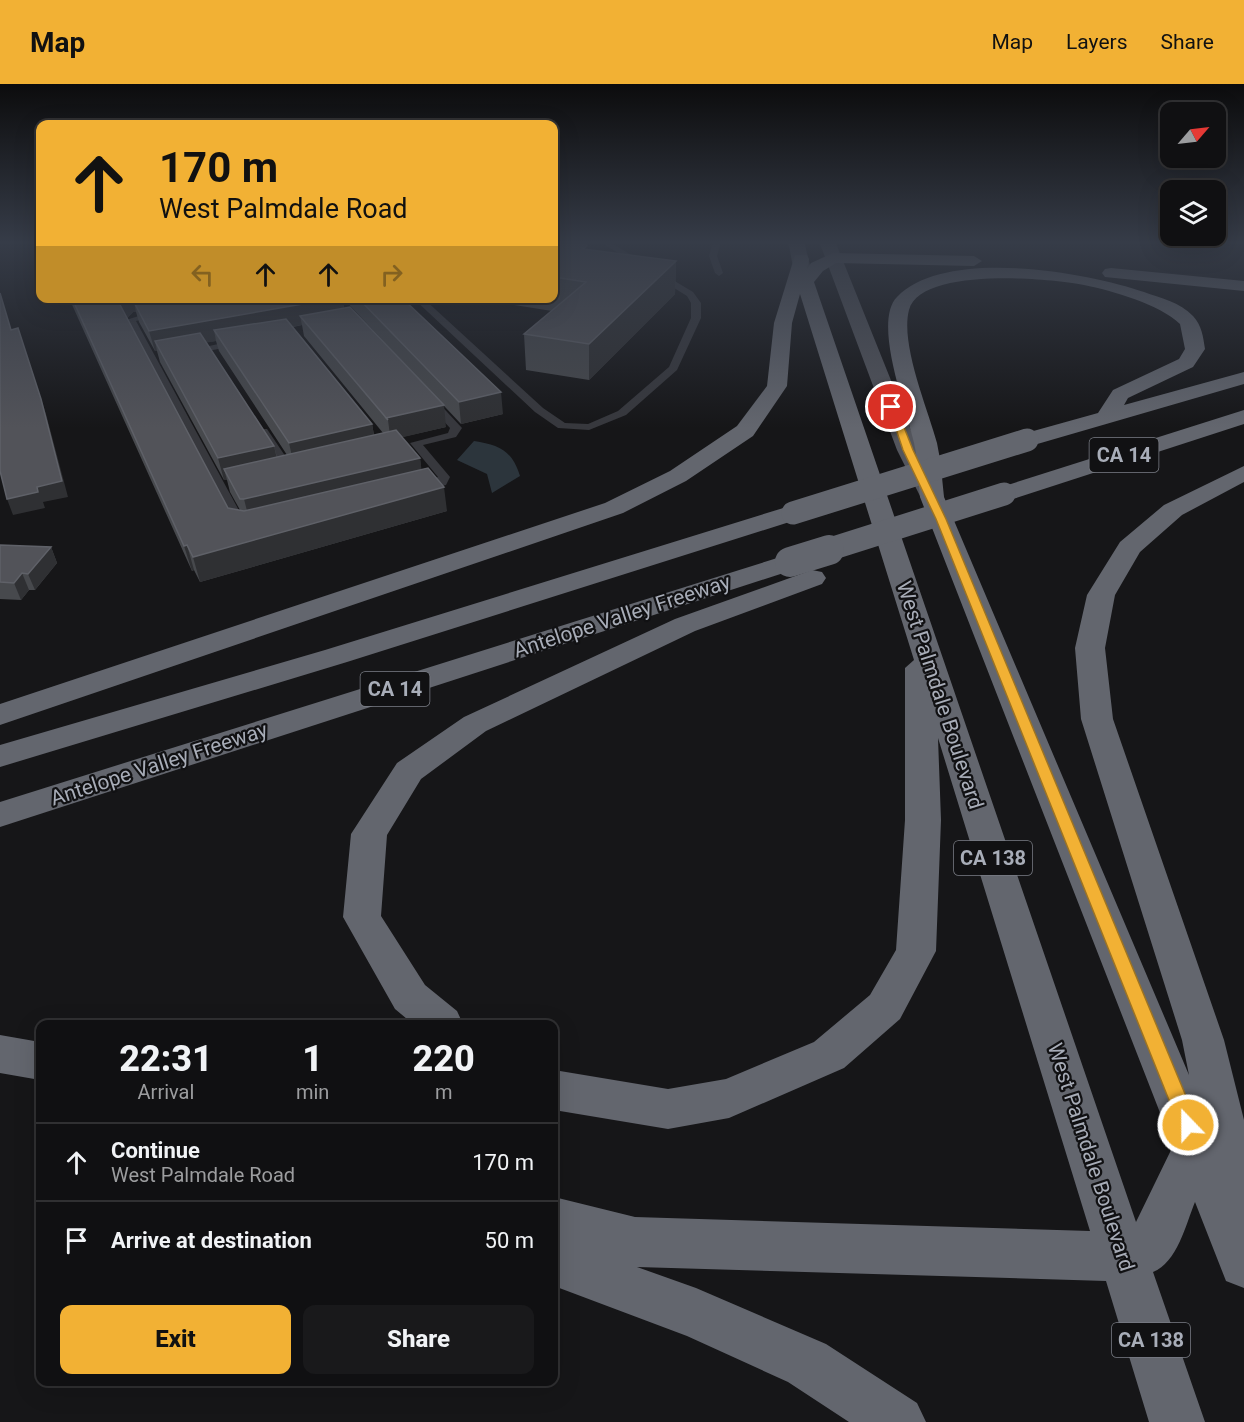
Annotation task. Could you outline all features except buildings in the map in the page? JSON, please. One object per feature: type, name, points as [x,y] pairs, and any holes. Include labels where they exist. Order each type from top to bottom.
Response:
[{"type":"highway","points":[[0,715],[614,508],[678,476],[745,431],[777,386],[783,323],[789,303]]},
{"type":"highway","name":"West Palmdale Boulevard","points":[[815,303],[919,634],[1125,1257],[1177,1422]]},
{"type":"highway","points":[[901,303],[897,322],[910,396],[925,443],[932,497],[1244,1263]]},
{"type":"highway","points":[[1106,418],[1120,394],[1186,363],[1195,349],[1191,326],[1178,314],[1159,303]]},
{"type":"highway","name":"CA 14","points":[[0,756],[348,652],[1027,440],[1244,378]]},
{"type":"highway","name":"CA 14","points":[[801,570],[1004,494],[1244,417]]},
{"type":"highway","points":[[1244,473],[1173,510],[1130,548],[1101,595],[1090,648],[1097,719],[1203,1040],[1244,1217]]},
{"type":"highway","points":[[437,1020],[410,997],[362,917],[369,834],[409,771],[475,724],[801,570]]},
{"type":"highway","name":"Antelope Valley Freeway","points":[[0,815],[801,570]]},
{"type":"highway","points":[[558,1091],[668,1109],[729,1098],[829,1055],[885,1007],[916,951],[923,820],[919,634]]},
{"type":"highway","points":[[0,1054],[36,1060]]},
{"type":"highway","points":[[558,1222],[635,1242],[1125,1257],[1145,1251],[1157,1233],[1197,1146]]},
{"type":"highway","points":[[558,1262],[696,1314],[807,1363],[898,1422]]},
{"type":"main road","points":[[851,303],[908,450],[932,497]]},
{"type":"lane","points":[[423,303],[539,410],[562,426],[589,427],[622,413],[673,368],[696,318],[696,303]]},
{"type":"lane","points":[[166,312],[130,320],[157,357],[224,487],[240,527],[250,529]]},
{"type":"lane","points":[[174,354],[212,353],[251,340]]},
{"type":"lane","points":[[408,490],[442,482],[444,477],[411,444],[452,435],[456,429],[418,387]]},
{"type":"lane","points":[[259,424],[290,472]]},
{"type":"shaded area","points":[[474,441],[491,444],[503,450],[513,460],[520,476],[492,493],[487,474],[457,460]]},
{"type":"route","points":[[891,407],[908,450],[932,497],[1188,1125]]}]
